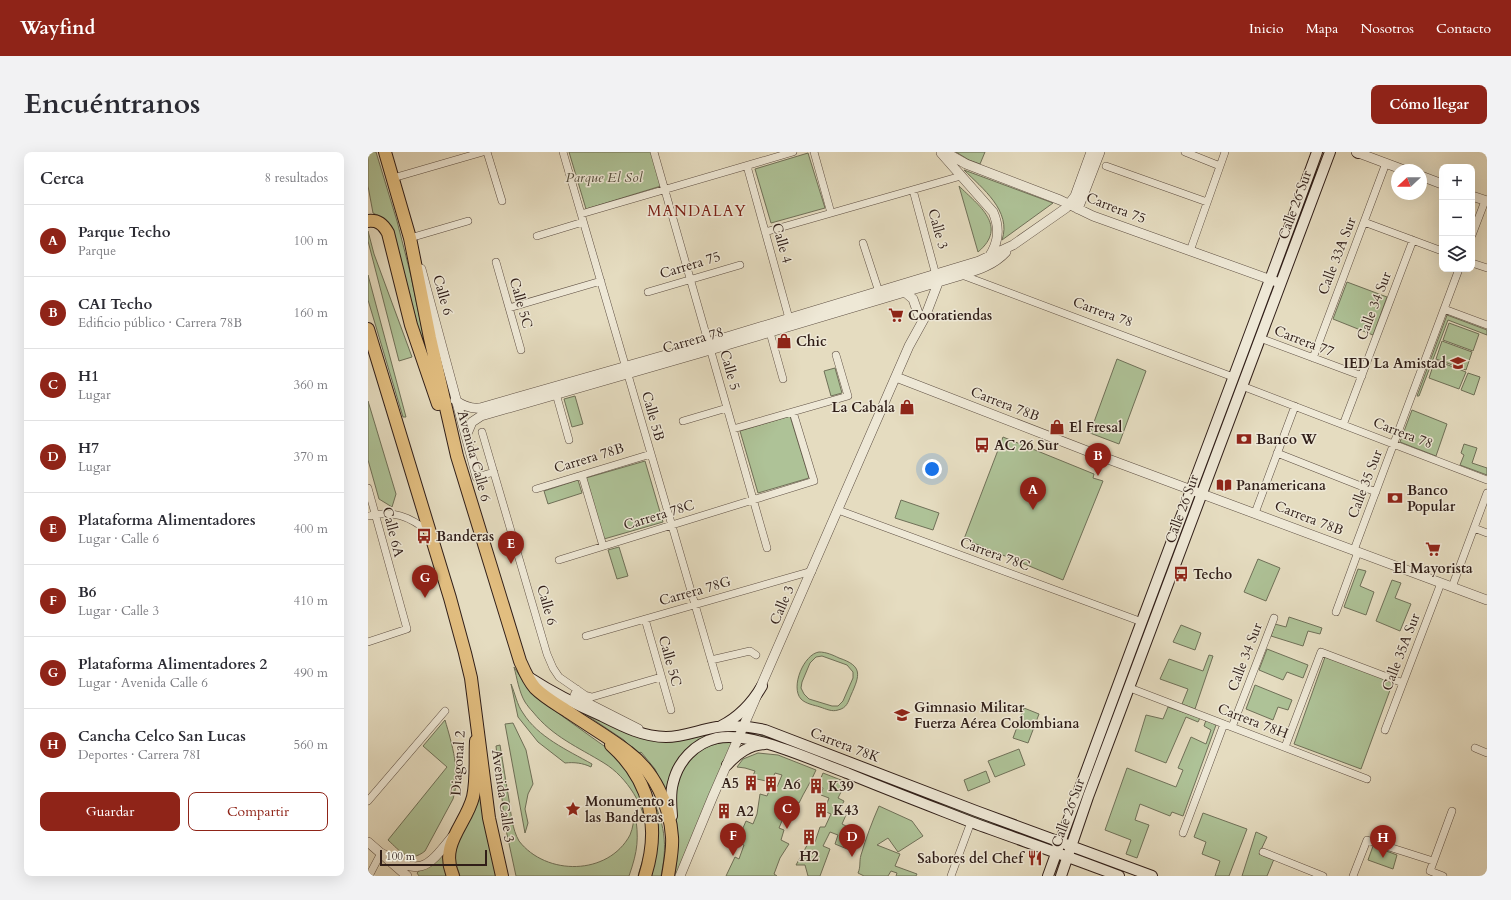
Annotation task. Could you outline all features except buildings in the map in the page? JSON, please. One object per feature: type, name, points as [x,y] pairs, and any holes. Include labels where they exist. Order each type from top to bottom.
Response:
[{"type":"main road","name":"Avenida Calle 6","points":[[385,152],[410,238],[456,456],[516,653],[526,675],[540,692],[596,731]]},
{"type":"main road","name":"Calle 26 Sur","points":[[1048,876],[1317,152]]},
{"type":"main road","name":"Calle 26 Sur","points":[[1061,876],[1330,152]]},
{"type":"main road","points":[[368,221],[380,223],[388,233],[411,325],[456,456]]},
{"type":"main road","points":[[368,329],[465,653],[471,678],[476,720]]},
{"type":"main road","name":"Carrera 78K","points":[[526,675],[554,694],[633,730],[651,736],[673,736],[718,727],[745,726],[751,726],[778,734],[976,811],[1152,876]]},
{"type":"main road","points":[[718,727],[731,720],[743,710],[757,695],[762,686]]},
{"type":"main road","name":"Diagonal 2","points":[[453,876],[450,864],[452,842],[455,832],[472,798],[476,720]]},
{"type":"main road","name":"Avenida Calle 3","points":[[476,720],[489,818],[502,876]]},
{"type":"main road","points":[[596,731],[629,752],[653,780],[666,807],[672,837],[671,859],[668,876]]},
{"type":"main road","points":[[596,731],[630,764],[637,774],[646,793],[651,813],[652,834],[651,853],[645,876]]},
{"type":"main road","name":"Carrera 78K","points":[[672,837],[671,803],[673,784],[676,772],[681,763],[688,754],[707,742],[726,737],[739,737],[767,744],[808,758],[971,822],[1119,876]]},
{"type":"main road","points":[[728,764],[736,756],[750,747],[767,744]]},
{"type":"street","points":[[393,178],[483,152]]},
{"type":"street","points":[[487,152],[502,201]]},
{"type":"street","name":"Calle 5B","points":[[563,152],[719,687]]},
{"type":"street","name":"Calle 5","points":[[654,152],[767,548]]},
{"type":"street","points":[[581,214],[794,152]]},
{"type":"street","points":[[814,152],[831,213]]},
{"type":"street","points":[[940,152],[990,207],[997,221],[998,230],[996,244],[989,257]]},
{"type":"street","name":"Carrera 75","points":[[945,152],[966,164],[1093,216],[1281,283]]},
{"type":"street","points":[[936,281],[1012,245],[1058,215],[1069,205],[1077,192],[1093,152]]},
{"type":"street","points":[[1078,209],[1093,152]]},
{"type":"street","points":[[1185,152],[1220,166]]},
{"type":"street","points":[[1190,251],[1206,202],[1225,152]]},
{"type":"street","points":[[1357,152],[1391,165]]},
{"type":"street","name":"Calle 33A Sur","points":[[1313,358],[1386,163]]},
{"type":"street","name":"Calle 4","points":[[747,166],[791,322]]},
{"type":"street","points":[[1106,166],[1206,202]]},
{"type":"street","points":[[765,232],[961,176]]},
{"type":"street","points":[[1427,178],[1439,183]]},
{"type":"street","name":"Calle 3","points":[[680,876],[896,377],[925,318],[936,281],[913,190]]},
{"type":"street","points":[[1475,197],[1486,201],[1475,228]]},
{"type":"street","points":[[410,238],[468,221]]},
{"type":"street","points":[[537,236],[583,222]]},
{"type":"street","points":[[1364,222],[1439,250]]},
{"type":"street","name":"Calle 6","points":[[410,238],[428,290],[455,400],[477,477]]},
{"type":"street","name":"Calle 34 Sur","points":[[1343,425],[1413,240]]},
{"type":"street","points":[[863,243],[879,292]]},
{"type":"street","points":[[936,281],[982,269],[1001,258],[1012,245]]},
{"type":"street","name":"Calle 5C","points":[[496,262],[521,350]]},
{"type":"street","points":[[1475,264],[1487,268]]},
{"type":"street","name":"Carrera 75","points":[[648,292],[740,265]]},
{"type":"street","name":"Calle 35 Sur","points":[[1336,612],[1376,492],[1459,272]]},
{"type":"street","name":"Carrera 78","points":[[962,275],[1233,377]]},
{"type":"street","points":[[509,308],[600,281]]},
{"type":"street","name":"Calle 3","points":[[910,346],[919,316],[936,281]]},
{"type":"street","name":"Carrera 78","points":[[455,400],[463,406],[475,408],[555,390],[769,329],[879,292],[936,281]]},
{"type":"street","name":"Carrera 78","points":[[791,322],[906,292],[936,281]]},
{"type":"street","points":[[906,292],[912,298],[919,316]]},
{"type":"street","points":[[1444,309],[1487,325]]},
{"type":"street","points":[[769,329],[783,378]]},
{"type":"street","name":"Carrera 77","points":[[1260,338],[1362,376]]},
{"type":"street","points":[[733,429],[848,396],[836,355]]},
{"type":"street","name":"Carrera 78B","points":[[896,377],[1202,494],[1487,600]]},
{"type":"street","name":"Carrera 78","points":[[1242,386],[1487,480]]},
{"type":"street","points":[[555,390],[569,440]]},
{"type":"street","name":"Carrera 78","points":[[466,436],[472,422],[481,416],[555,390]]},
{"type":"street","points":[[1255,513],[1295,406]]},
{"type":"street","points":[[683,421],[727,408]]},
{"type":"street","name":"Carrera 78C","points":[[559,560],[814,481],[793,412]]},
{"type":"street","name":"Calle 6","points":[[482,432],[550,662],[559,676],[575,692],[637,727],[652,732],[673,736]]},
{"type":"street","points":[[1277,453],[1376,492]]},
{"type":"street","name":"Carrera 78B","points":[[536,489],[651,454]]},
{"type":"street","points":[[477,477],[494,472]]},
{"type":"street","points":[[582,475],[603,546]]},
{"type":"street","name":"Calle 6A","points":[[368,488],[407,629],[368,642]]},
{"type":"street","points":[[1452,587],[1487,493]]},
{"type":"street","name":"Carrera 78C","points":[[838,510],[1142,622]]},
{"type":"street","points":[[368,516],[390,513],[404,517],[417,523],[430,534]]},
{"type":"street","points":[[1474,528],[1487,533]]},
{"type":"street","name":"Carrera 78G","points":[[586,636],[812,572]]},
{"type":"street","name":"Calle 35A Sur","points":[[1385,730],[1441,583]]},
{"type":"street","name":"Calle 34 Sur","points":[[1232,727],[1274,618]]},
{"type":"street","name":"Calle 5C","points":[[645,619],[671,710]]},
{"type":"street","points":[[711,660],[750,651],[756,655]]},
{"type":"street","points":[[1285,747],[1321,652],[1403,683]]},
{"type":"street","name":"Calle 6","points":[[575,692],[592,697],[661,677]]},
{"type":"street","name":"Carrera 78H","points":[[1130,688],[1367,779]]},
{"type":"street","points":[[368,801],[445,712]]},
{"type":"street","points":[[1183,833],[1224,724]]},
{"type":"street","points":[[1475,748],[1487,753]]},
{"type":"street","points":[[1442,876],[1430,871],[1452,811]]},
{"type":"street","points":[[951,876],[971,822]]},
{"type":"street","points":[[381,854],[409,867],[421,866],[436,857],[455,832]]},
{"type":"street","points":[[1353,876],[1367,840],[1433,861]]},
{"type":"street","points":[[368,842],[407,876]]},
{"type":"street","points":[[1263,852],[1323,876]]},
{"type":"street","points":[[369,876],[381,854]]},
{"type":"green space","points":[[368,152],[376,152],[397,221],[411,276],[432,378],[388,224],[383,218],[373,213],[368,186]]},
{"type":"green space","name":"Parque El Sol","points":[[569,152],[651,152],[661,186],[586,209]]},
{"type":"green space","points":[[956,152],[985,152],[980,164],[969,160]]},
{"type":"green space","points":[[808,153],[825,208],[771,223],[755,169]]},
{"type":"green space","points":[[964,170],[1053,203],[1002,240],[1004,229],[1003,219],[999,210],[987,192]]},
{"type":"green space","points":[[959,186],[982,208],[991,225],[991,233],[987,242],[978,252]]},
{"type":"green space","points":[[368,231],[374,254],[412,357],[399,361],[368,241]]},
{"type":"green space","points":[[368,275],[406,417],[403,417],[368,300]]},
{"type":"green space","points":[[1347,282],[1387,297],[1373,335],[1333,319]]},
{"type":"green space","points":[[1447,315],[1487,330],[1487,335],[1448,320],[1419,396],[1417,396]]},
{"type":"green space","points":[[1449,323],[1479,334],[1473,351],[1443,340]]},
{"type":"green space","points":[[1442,341],[1472,352],[1466,370],[1436,359]]},
{"type":"green space","points":[[1117,359],[1146,371],[1119,444],[1090,433]]},
{"type":"green space","points":[[1435,360],[1466,372],[1459,389],[1429,378]]},
{"type":"green space","points":[[835,368],[842,393],[831,396],[824,371]]},
{"type":"green space","points":[[1468,373],[1480,377],[1474,395],[1461,390]]},
{"type":"green space","points":[[575,396],[583,424],[572,427],[564,399]]},
{"type":"green space","points":[[368,401],[396,494],[392,507],[379,499],[368,460]]},
{"type":"green space","points":[[1412,410],[1447,424],[1436,456],[1400,442]]},
{"type":"green space","points":[[790,416],[809,478],[758,493],[740,431]]},
{"type":"green space","points":[[1003,437],[1094,474],[1093,478],[1103,481],[1063,580],[964,539]]},
{"type":"green space","points":[[1464,444],[1477,448],[1472,463],[1487,468],[1487,475],[1460,465],[1464,455],[1461,453]]},
{"type":"green space","points":[[645,461],[663,522],[604,539],[586,478]]},
{"type":"green space","points":[[578,480],[582,493],[548,504],[544,491]]},
{"type":"green space","points":[[901,500],[939,513],[933,530],[895,518]]},
{"type":"green space","points":[[1187,510],[1192,512],[1073,831],[1068,829]]},
{"type":"green space","points":[[619,547],[628,576],[617,579],[608,550]]},
{"type":"green space","points":[[1258,559],[1280,568],[1266,601],[1244,592]]},
{"type":"green space","points":[[1358,569],[1366,571],[1360,586],[1374,592],[1366,615],[1344,607]]},
{"type":"green space","points":[[1392,580],[1401,583],[1395,598],[1411,604],[1400,631],[1376,621]]},
{"type":"green space","points":[[1289,617],[1322,628],[1320,634],[1308,631],[1303,646],[1271,636],[1275,624],[1286,627]]},
{"type":"green space","points":[[1181,625],[1201,633],[1195,650],[1173,642]]},
{"type":"green space","points":[[1267,649],[1308,665],[1303,678],[1287,672],[1283,680],[1259,670]]},
{"type":"green space","points":[[819,652],[829,654],[847,661],[856,668],[856,682],[848,702],[841,709],[836,711],[810,704],[801,699],[798,694],[797,687],[800,672],[808,658]],"holes":[[[822,656],[847,665],[853,672],[853,678],[843,701],[838,706],[832,706],[809,699],[804,694],[801,688],[802,682],[810,663],[816,657]]]},
{"type":"green space","points":[[1209,655],[1213,656],[1195,709],[1182,704],[1188,689],[1160,679],[1169,659],[1203,671]]},
{"type":"green space","points":[[1325,657],[1393,682],[1361,769],[1294,744]]},
{"type":"green space","points":[[514,667],[525,684],[537,698],[611,751],[632,773],[642,793],[649,828],[648,849],[641,876],[638,876],[645,850],[647,834],[643,813],[634,794],[620,776],[612,769],[557,735],[541,721],[523,698]]},
{"type":"green space","points":[[511,684],[519,706],[529,722],[545,736],[563,748],[592,764],[591,767],[578,763],[565,763],[538,742],[518,717]]},
{"type":"green space","points":[[1255,685],[1292,700],[1288,710],[1278,707],[1273,720],[1246,709]]},
{"type":"green space","points":[[570,704],[670,742],[712,733],[713,736],[694,744],[668,797],[655,769],[641,752],[638,754],[624,740]]},
{"type":"green space","points":[[1168,707],[1200,718],[1198,722],[1186,717],[1166,763],[1135,751],[1146,715],[1163,719]]},
{"type":"green space","points":[[1024,708],[1039,714],[1028,743],[1013,738]]},
{"type":"green space","points":[[445,720],[455,759],[456,779],[453,799],[425,851],[419,855],[409,856],[401,852],[388,840],[447,767],[423,746]]},
{"type":"green space","points":[[1206,720],[1216,725],[1183,816],[1172,812],[1170,816],[1140,804],[1135,820],[1149,825],[1137,858],[1126,854],[1131,840],[1105,830],[1127,768],[1176,787],[1183,770],[1178,768],[1191,737],[1206,744],[1211,730],[1204,726]]},
{"type":"green space","points":[[513,723],[526,750],[533,784],[528,794],[525,809],[528,823],[525,833],[505,724]]},
{"type":"green space","points":[[761,735],[1045,840],[1044,844],[760,739]]},
{"type":"green space","points":[[735,740],[675,876],[678,842],[674,809],[675,793],[682,769],[688,760],[696,753],[707,747]]},
{"type":"green space","points":[[500,745],[512,821],[519,841],[531,852],[545,861],[560,865],[576,866],[592,864],[607,858],[620,848],[630,835],[635,812],[637,844],[629,876],[516,876],[505,825],[496,746]]},
{"type":"green space","points":[[1019,749],[1025,765],[995,777],[988,761]]},
{"type":"green space","points":[[758,753],[778,755],[816,770],[799,803],[794,801],[788,815],[784,816],[779,828],[784,830],[781,840],[789,844],[780,858],[774,874],[777,876],[726,876],[735,857],[739,859],[744,845],[737,842],[746,821],[753,824],[757,814],[760,794],[767,796],[771,786],[777,787],[782,775],[775,773],[771,782],[752,778],[755,771],[737,767],[743,759]]},
{"type":"green space","points":[[479,767],[496,876],[460,876],[454,858],[454,850]]},
{"type":"green space","points":[[986,771],[990,782],[968,791],[964,780]]},
{"type":"green space","points":[[823,773],[846,782],[838,798],[844,801],[839,811],[846,815],[842,824],[848,827],[845,835],[856,841],[852,851],[835,844],[838,835],[830,832],[823,846],[830,849],[820,876],[808,876],[805,865],[796,865],[810,840],[815,842],[820,827],[825,827],[831,814],[824,811],[829,798],[821,795],[823,788],[818,785]]},
{"type":"green space","points":[[645,784],[656,807],[663,828],[664,850],[661,876],[649,876]]},
{"type":"green space","points":[[879,806],[912,821],[923,836],[898,852],[888,838],[877,845],[900,854],[895,866],[917,874],[916,876],[896,876],[897,873],[891,871],[888,876],[864,876],[858,873],[860,857]]},
{"type":"green space","points":[[1203,813],[1247,829],[1229,876],[1215,876],[1220,861],[1202,854],[1206,842],[1194,837]]},
{"type":"green space","points":[[1256,832],[1267,837],[1259,854],[1274,859],[1267,876],[1242,876]]},
{"type":"green space","points":[[1373,846],[1397,855],[1393,869],[1368,860]]},
{"type":"green space","points":[[446,847],[449,876],[419,876],[417,873],[434,863]]},
{"type":"place","name":"Cooratiendas","points":[[896,315]]},
{"type":"place","name":"Chic","points":[[784,341]]},
{"type":"place","name":"IED La Amistad","points":[[1458,363]]},
{"type":"place","name":"La Cabala","points":[[907,407]]},
{"type":"place","name":"El Fresal","points":[[1057,427]]},
{"type":"place","name":"Banco W","points":[[1244,439]]},
{"type":"place","name":"AC 26 Sur","points":[[982,445]]},
{"type":"place","name":"CAI Techo","points":[[1098,476]]},
{"type":"place","name":"Panamericana","points":[[1224,485]]},
{"type":"place","name":"Banco Popular","points":[[1395,498]]},
{"type":"place","name":"Parque Techo","points":[[1033,510]]},
{"type":"place","name":"Banderas","points":[[424,536]]},
{"type":"place","name":"El Mayorista","points":[[1433,549]]},
{"type":"place","name":"Plataforma Alimentadores","points":[[511,564]]},
{"type":"place","name":"Techo","points":[[1181,574]]},
{"type":"place","name":"Plataforma Alimentadores 2","points":[[425,598]]},
{"type":"place","name":"Gimnasio Militar Fuerza Aérea Colombiana","points":[[902,715]]},
{"type":"place","name":"A5","points":[[751,783]]},
{"type":"place","name":"A6","points":[[771,784]]},
{"type":"place","name":"K39","points":[[816,786]]},
{"type":"place","name":"Monumento a las Banderas","points":[[573,809]]},
{"type":"place","name":"K43","points":[[821,810]]},
{"type":"place","name":"A2","points":[[724,811]]},
{"type":"place","name":"H1","points":[[787,829]]},
{"type":"place","name":"H2","points":[[809,837]]},
{"type":"place","name":"B6","points":[[733,856]]},
{"type":"place","name":"H7","points":[[852,857]]},
{"type":"place","name":"Sabores del Chef","points":[[1035,858]]},
{"type":"place","name":"Cancha Celco San Lucas","points":[[1383,858]]},
{"type":"district","name":"MANDALAY","points":[[697,211]]}]
